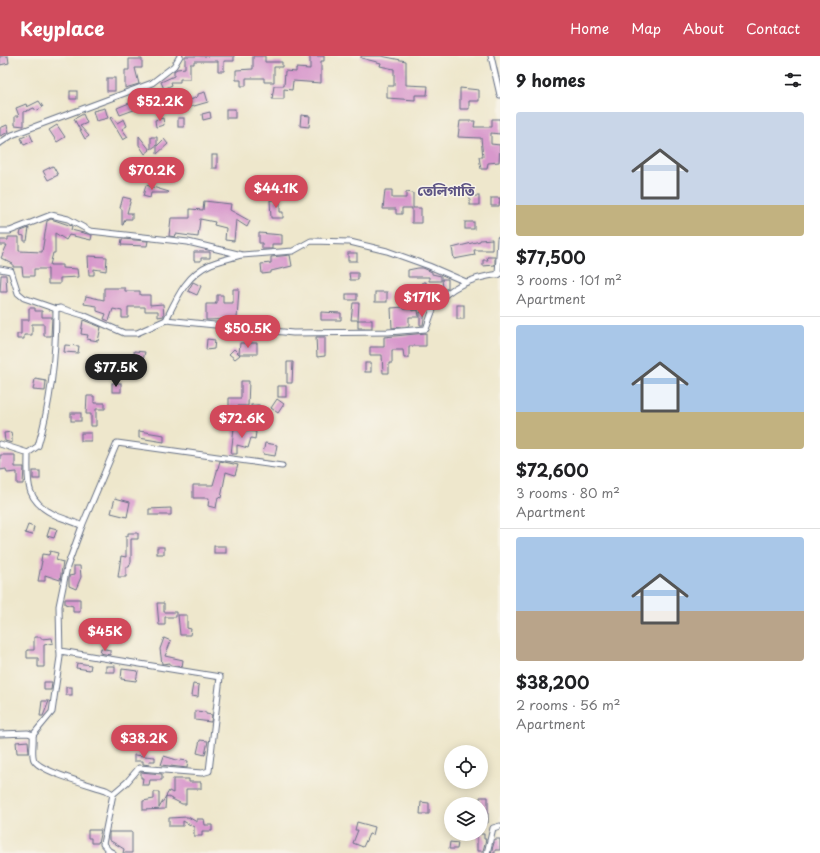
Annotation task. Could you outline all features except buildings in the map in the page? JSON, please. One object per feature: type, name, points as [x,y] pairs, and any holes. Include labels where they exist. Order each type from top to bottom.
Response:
[{"type":"street","points":[[0,143],[12,135],[152,83],[174,66],[180,56]]},
{"type":"street","points":[[491,56],[500,95]]},
{"type":"street","points":[[0,231],[10,231],[51,215],[68,219],[90,231],[188,242],[242,255]]},
{"type":"street","points":[[0,269],[11,271],[18,293],[24,298],[56,309],[60,308],[83,315],[124,333],[137,333],[166,320],[293,333],[388,332],[426,329],[435,306],[449,292],[466,282],[499,274],[500,239]]},
{"type":"street","points":[[166,320],[178,294],[191,277],[211,264],[242,255],[293,251],[311,242],[350,242],[387,251],[429,266],[466,282]]},
{"type":"street","points":[[28,453],[38,446],[44,427],[56,347],[56,309]]},
{"type":"street","points":[[0,444],[28,453]]},
{"type":"street","points":[[33,735],[52,712],[60,651],[59,606],[67,567],[82,526],[116,444],[282,466]]},
{"type":"street","points":[[28,453],[28,488],[36,503],[54,515],[70,519],[82,526]]},
{"type":"street","points":[[60,651],[220,677],[210,770],[202,773],[139,768],[127,782],[113,794],[103,844],[108,851],[113,853]]},
{"type":"street","points":[[0,734],[28,733],[33,735]]},
{"type":"street","points":[[33,735],[35,744],[32,753],[34,760],[38,765],[54,773],[106,790],[113,794]]},
{"type":"street","points":[[487,853],[493,828],[500,826]]},
{"type":"district","name":"তেলিগাতি","points":[[446,191]]}]
